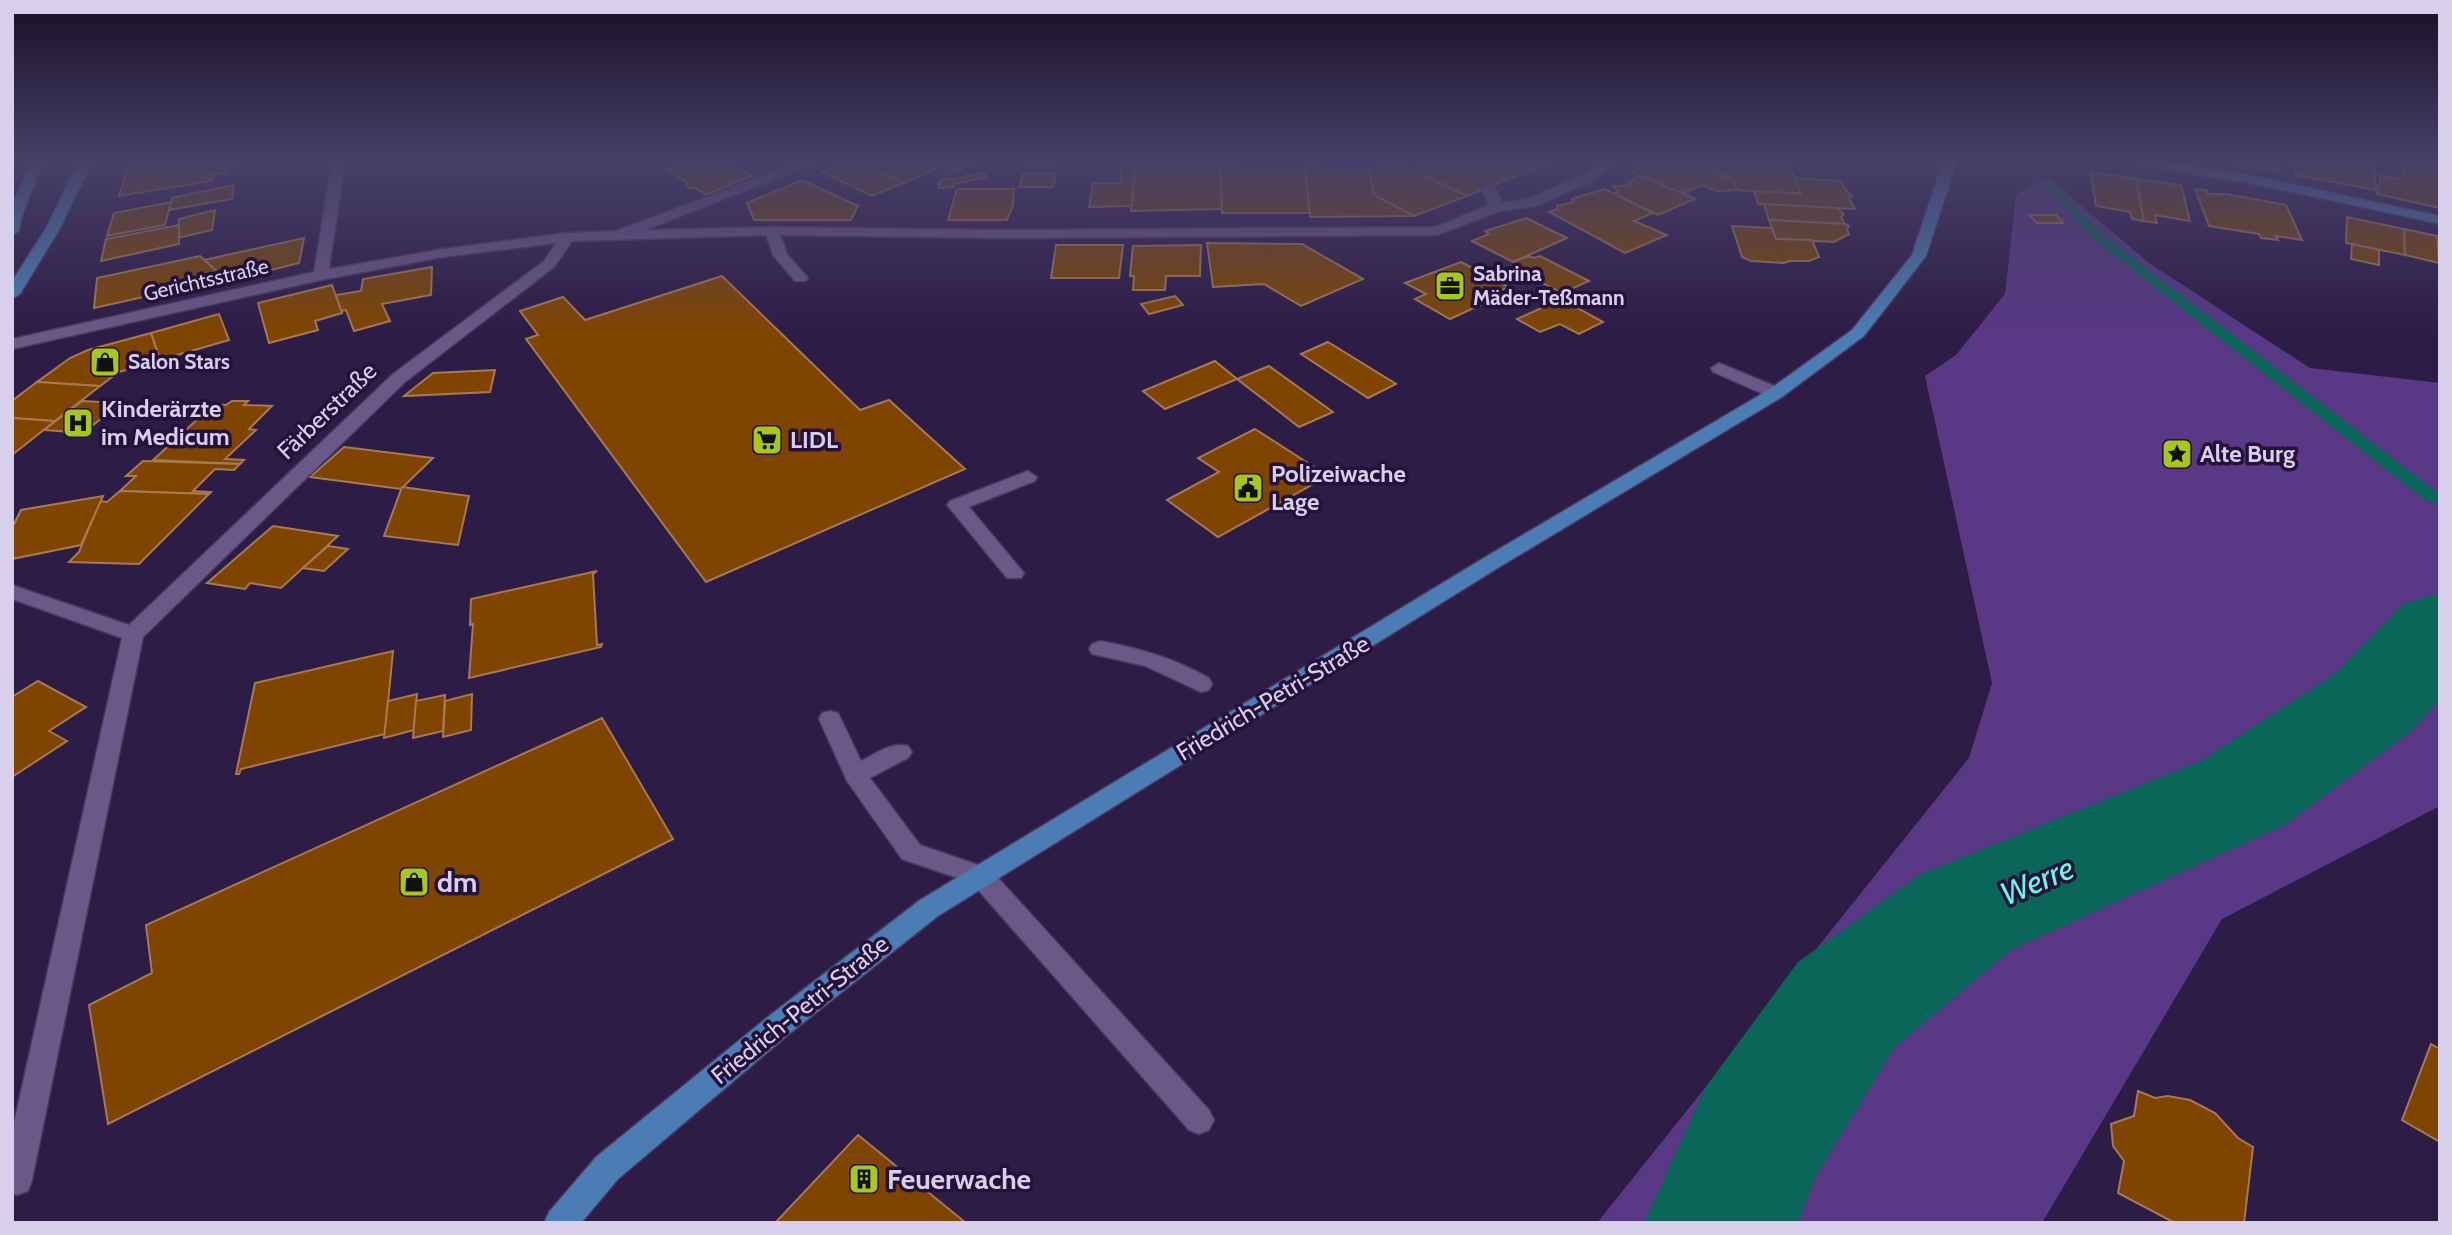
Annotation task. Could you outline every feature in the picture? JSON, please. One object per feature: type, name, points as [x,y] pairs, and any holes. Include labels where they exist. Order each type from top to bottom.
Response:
[{"type":"main road","points":[[12,294],[58,219]]},
{"type":"main road","name":"Friedrich-Petri-Straße","points":[[560,1223],[607,1168],[736,1061],[929,908],[1549,527],[1776,393],[1858,333],[1919,256],[1930,219]]},
{"type":"street","points":[[321,275],[329,219]]},
{"type":"street","name":"Gerichtsstraße","points":[[12,344],[321,275],[443,253],[567,237],[618,235],[661,219]]},
{"type":"street","points":[[618,235],[772,232],[1416,232],[1437,231],[1468,219]]},
{"type":"street","points":[[772,232],[780,255],[800,278]]},
{"type":"street","name":"Färberstraße","points":[[133,634],[399,378],[549,264],[567,237]]},
{"type":"street","points":[[1719,368],[1776,393]]},
{"type":"street","points":[[1014,573],[957,505],[1028,477]]},
{"type":"street","points":[[12,592],[133,634],[17,1180]]},
{"type":"street","points":[[1100,649],[1143,655],[1201,684]]},
{"type":"street","points":[[830,719],[855,775],[911,852],[981,876],[1199,1121]]},
{"type":"street","points":[[855,775],[900,752]]},
{"type":"shaded area","points":[[2013,219],[2097,219],[2149,263],[2310,368],[2440,383],[2440,806],[2222,919],[2042,1223],[1597,1223],[1969,758],[1992,683],[1925,376],[1956,355],[2005,294]]},
{"type":"building","points":[[112,219],[167,219],[165,225],[107,236]]},
{"type":"building","points":[[179,219],[214,219],[212,230],[178,238]]},
{"type":"building","points":[[753,219],[852,219],[851,220]]},
{"type":"building","points":[[948,219],[1008,219],[1007,220]]},
{"type":"building","points":[[1527,219],[1567,238],[1513,262],[1472,241],[1489,234],[1485,231]]},
{"type":"building","points":[[1561,219],[1640,219],[1634,221],[1667,235],[1625,253]]},
{"type":"building","points":[[1842,219],[1845,224],[1769,220]]},
{"type":"building","points":[[2033,219],[2059,219],[2063,223],[2037,223]]},
{"type":"building","points":[[2144,219],[2156,219],[2157,223],[2144,221]]},
{"type":"building","points":[[2206,219],[2292,219],[2302,240],[2276,236],[2278,240],[2261,238],[2259,234],[2209,226]]},
{"type":"building","points":[[2347,219],[2355,219],[2404,229],[2405,255],[2346,243]]},
{"type":"building","points":[[1769,220],[1845,224],[1849,226],[1849,234],[1834,242],[1776,239]]},
{"type":"building","points":[[179,225],[179,244],[101,261],[106,239]]},
{"type":"building","points":[[1732,226],[1772,228],[1776,239],[1812,240],[1819,257],[1809,261],[1784,263],[1751,261],[1742,257]]},
{"type":"building","points":[[2404,229],[2437,236],[2439,263],[2405,255]]},
{"type":"building","points":[[304,238],[299,263],[228,281],[204,260]]},
{"type":"building","points":[[1207,243],[1302,244],[1363,279],[1301,306],[1264,284],[1213,287]]},
{"type":"building","points":[[2352,244],[2379,250],[2379,265],[2351,259]]},
{"type":"building","points":[[1056,245],[1123,245],[1119,278],[1051,278]]},
{"type":"building","points":[[1201,245],[1200,276],[1166,276],[1165,290],[1133,290],[1134,276],[1130,276],[1133,246]]},
{"type":"building","points":[[200,256],[225,279],[94,308],[97,278]]},
{"type":"building","points":[[1528,256],[1540,256],[1589,281],[1562,293],[1513,268],[1519,265],[1513,262]]},
{"type":"building","points":[[1461,262],[1508,287],[1491,295],[1495,298],[1450,319],[1415,299],[1426,294],[1405,283]]},
{"type":"building","points":[[432,267],[431,295],[382,304],[390,321],[354,331],[346,310],[341,311],[336,295],[361,291],[363,279]]},
{"type":"building","name":"LIDL","points":[[722,276],[860,410],[889,400],[965,469],[706,582],[526,339],[538,335],[520,311],[563,297],[585,320]]},
{"type":"building","points":[[332,285],[342,313],[315,321],[318,330],[269,343],[258,303]]},
{"type":"building","points":[[1175,296],[1183,305],[1149,314],[1141,304]]},
{"type":"building","points":[[1561,299],[1603,322],[1579,334],[1560,324],[1540,332],[1517,319]]},
{"type":"building","points":[[219,314],[229,340],[160,360],[151,333]]},
{"type":"building","points":[[151,333],[160,360],[119,372],[100,386],[37,382],[70,358],[88,350]]},
{"type":"building","points":[[1328,342],[1396,384],[1368,398],[1301,354]]},
{"type":"building","points":[[1215,361],[1237,379],[1165,409],[1143,391]]},
{"type":"building","points":[[1269,366],[1333,412],[1299,427],[1237,379]]},
{"type":"building","points":[[495,370],[490,392],[404,396],[433,373]]},
{"type":"building","points":[[37,382],[100,386],[55,421],[12,418],[13,400]]},
{"type":"building","points":[[82,401],[121,403],[83,433],[44,430]]},
{"type":"building","points":[[232,401],[248,401],[244,405],[272,406],[249,429],[256,430],[225,459],[244,460],[240,464],[153,460],[214,404],[226,405]]},
{"type":"building","points":[[12,418],[55,421],[12,455]]},
{"type":"building","name":"Polizeiwache Lage","points":[[1255,429],[1328,476],[1218,537],[1167,500],[1219,472],[1198,458]]},
{"type":"building","points":[[344,447],[433,458],[401,489],[310,477]]},
{"type":"building","points":[[143,461],[240,464],[234,470],[215,469],[193,491],[211,492],[209,494],[120,491],[136,476],[126,476]]},
{"type":"building","points":[[402,487],[469,496],[458,545],[384,536]]},
{"type":"building","points":[[120,491],[209,494],[139,564],[69,562],[79,552],[100,501],[107,502]]},
{"type":"building","points":[[103,496],[81,545],[12,559],[12,528],[21,510]]},
{"type":"building","points":[[273,526],[338,536],[281,588],[250,583],[245,589],[207,583]]},
{"type":"building","points":[[328,546],[348,549],[324,571],[303,568]]},
{"type":"building","points":[[597,571],[593,574],[597,645],[602,644],[601,647],[469,678],[473,624],[470,625],[471,599]]},
{"type":"building","points":[[393,651],[385,734],[241,769],[239,774],[236,774],[255,683]]},
{"type":"building","points":[[38,681],[86,707],[49,731],[67,741],[12,777],[12,697]]},
{"type":"building","points":[[417,694],[414,730],[384,738],[388,701]]},
{"type":"building","points":[[472,694],[471,730],[443,737],[445,701]]},
{"type":"building","points":[[445,695],[443,731],[413,738],[416,701]]},
{"type":"building","name":"dm","points":[[602,718],[673,839],[108,1124],[89,1005],[152,973],[146,925]]},
{"type":"building","points":[[2431,1044],[2440,1049],[2440,1142],[2402,1120]]},
{"type":"building","points":[[2138,1091],[2155,1098],[2168,1096],[2190,1100],[2215,1113],[2238,1138],[2253,1147],[2244,1223],[2175,1223],[2118,1193],[2124,1161],[2113,1146],[2111,1124],[2134,1116]]},
{"type":"building","name":"Feuerwache","points":[[858,1135],[966,1223],[775,1223]]},
{"type":"waterway","points":[[2081,219],[2097,236],[2440,502]]},
{"type":"waterway","name":"Werre","points":[[1721,1223],[1757,1138],[1846,1005],[1966,912],[2243,793],[2374,702],[2440,629]]},
{"type":"place","name":"Sabrina Mäder-Teßmann","points":[[1450,286]]},
{"type":"place","name":"Salon Stars","points":[[105,362]]},
{"type":"place","name":"Kinderärzte im Medicum","points":[[78,423]]},
{"type":"place","name":"LIDL","points":[[767,440]]},
{"type":"place","name":"Alte Burg","points":[[2177,454]]},
{"type":"place","name":"Polizeiwache Lage","points":[[1248,488]]},
{"type":"place","name":"dm","points":[[414,882]]},
{"type":"place","name":"Feuerwache","points":[[864,1179]]}]
